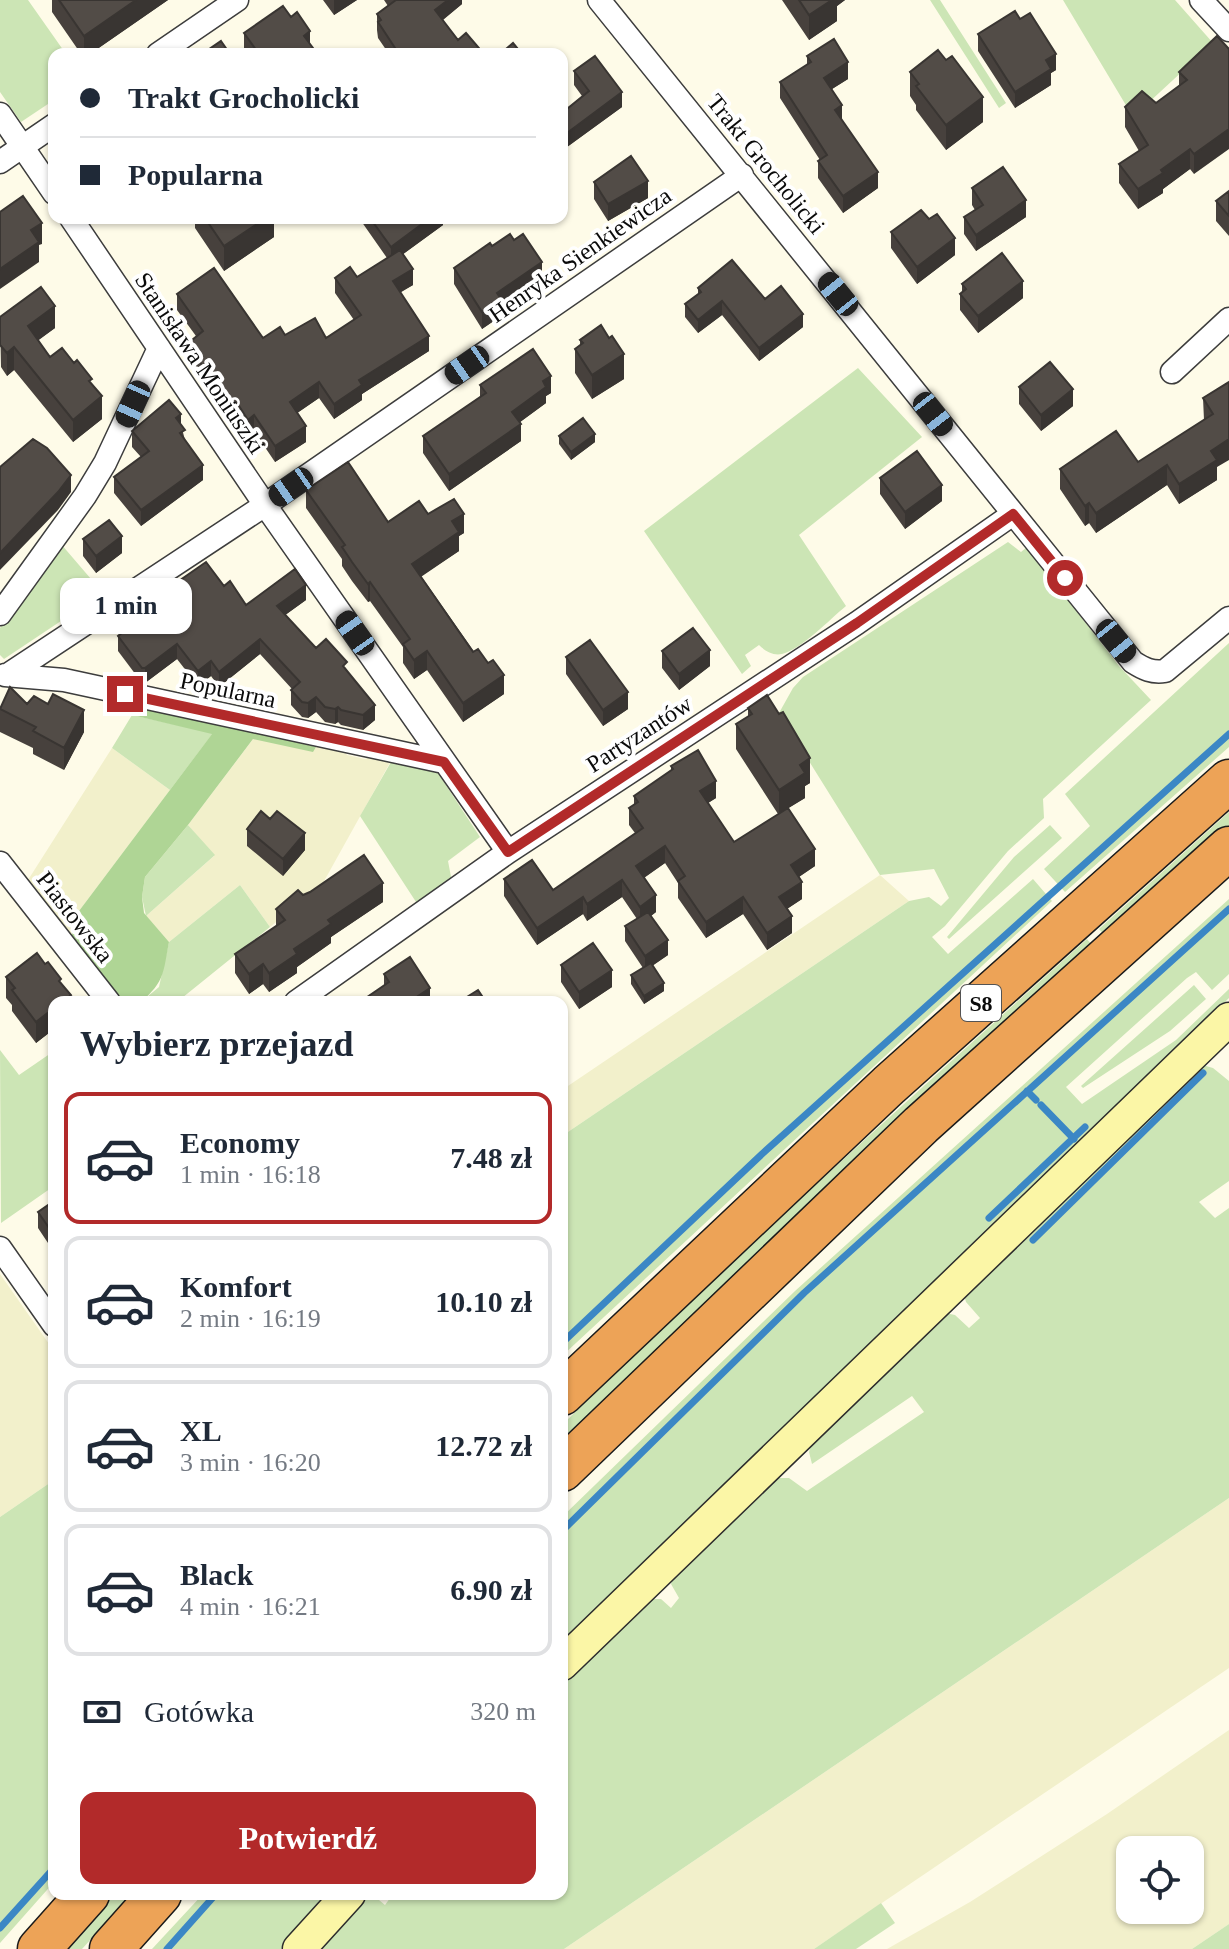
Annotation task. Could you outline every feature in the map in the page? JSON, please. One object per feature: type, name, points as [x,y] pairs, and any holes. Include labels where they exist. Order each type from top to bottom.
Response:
[{"type":"highway","name":"S8","points":[[568,1388],[889,1085],[1229,781]]},
{"type":"highway","name":"S8","points":[[568,1464],[921,1125],[1229,848]]},
{"type":"highway","points":[[39,1949],[83,1900]]},
{"type":"highway","points":[[111,1949],[155,1900]]},
{"type":"street","points":[[167,48],[237,0]]},
{"type":"street","name":"Trakt Grocholicki","points":[[599,0],[1133,662],[1143,669],[1165,671],[1229,618]]},
{"type":"street","points":[[1201,0],[1229,30]]},
{"type":"street","points":[[0,114],[48,184]]},
{"type":"street","points":[[0,162],[48,129]]},
{"type":"street","name":"Henryka Sienkiewicza","points":[[5,675],[265,505],[742,175]]},
{"type":"street","name":"Stanisława Moniuszki","points":[[75,224],[265,505],[508,852]]},
{"type":"street","points":[[1172,372],[1229,319]]},
{"type":"street","points":[[0,614],[85,496],[105,463],[159,348]]},
{"type":"street","name":"Partyzantów","points":[[304,996],[508,852],[857,623],[1013,514]]},
{"type":"street","name":"Popularna","points":[[5,675],[64,680],[444,762]]},
{"type":"street","name":"Piastowska","points":[[0,863],[104,996]]},
{"type":"street","points":[[568,1658],[1229,1019]]},
{"type":"street","points":[[0,1248],[48,1316]]},
{"type":"street","points":[[299,1949],[344,1900]]},
{"type":"shaded area","points":[[260,730],[341,748],[347,755],[365,759],[373,755],[392,759],[323,883],[270,927],[240,885],[169,942],[146,916],[214,856],[188,825]]},
{"type":"shaded area","points":[[112,748],[170,790],[79,911],[71,938],[28,880]]},
{"type":"shaded area","points":[[880,875],[909,901],[568,1132],[568,1086]]},
{"type":"shaded area","points":[[0,1274],[48,1342],[48,1484],[0,1517]]},
{"type":"shaded area","points":[[1229,1498],[1229,1668],[814,1949],[564,1949]]},
{"type":"shaded area","points":[[1229,1730],[1229,1924],[1192,1949],[887,1949],[970,1902],[1107,1814]]},
{"type":"green space","points":[[0,0],[28,0],[62,48],[48,48],[48,104],[21,122],[0,92]]},
{"type":"green space","points":[[930,0],[940,0],[1006,103],[999,108]]},
{"type":"green space","points":[[1063,0],[1175,0],[1213,43],[1133,117]]},
{"type":"green space","points":[[858,368],[922,437],[799,535],[846,606],[790,651],[775,654],[759,645],[745,655],[751,666],[742,674],[644,531]]},
{"type":"green space","points":[[1008,542],[1021,552],[1027,547],[1119,666],[1151,700],[1043,799],[1044,818],[1008,851],[945,926],[932,937],[948,954],[1033,879],[1052,901],[568,1350],[568,1132],[909,901],[929,897],[941,906],[949,898],[934,869],[880,875],[779,713],[803,677]]},
{"type":"green space","points":[[61,544],[103,593],[4,659],[0,655],[0,628]]},
{"type":"green space","points":[[1229,643],[1229,747],[1065,892],[1044,869],[1090,826],[1065,794]]},
{"type":"green space","points":[[138,704],[316,747],[313,752],[253,739],[145,877],[142,897],[144,913],[169,942],[159,982],[148,996],[115,996],[71,938],[79,911],[212,734],[132,715]]},
{"type":"green space","points":[[132,715],[213,733],[170,790],[112,748]]},
{"type":"green space","points":[[391,762],[438,773],[480,837],[448,861],[452,882],[418,905],[360,816]]},
{"type":"green space","points":[[1229,812],[1229,831],[1108,939],[1099,929]]},
{"type":"green space","points":[[188,825],[215,855],[146,916],[142,897],[145,877]]},
{"type":"green space","points":[[1050,825],[1062,838],[949,939],[947,937],[1014,857]]},
{"type":"green space","points":[[240,885],[270,927],[184,996],[148,996],[159,987],[169,942]]},
{"type":"green space","points":[[1229,899],[1229,974],[1212,990],[1196,972],[1187,978],[1066,1087],[1082,1104],[1176,1040],[1229,989],[1229,998],[568,1639],[568,1511],[795,1291]]},
{"type":"green space","points":[[1087,939],[1096,950],[568,1438],[568,1419],[822,1179]]},
{"type":"green space","points":[[1194,985],[1206,999],[1170,1031],[1083,1088],[1081,1086]]},
{"type":"green space","points":[[0,1050],[19,1075],[48,1055],[48,1190],[1,1223]]},
{"type":"green space","points":[[1198,1067],[1213,1068],[1229,1081],[1229,1181],[1199,1202],[1215,1218],[1229,1208],[1229,1498],[564,1949],[316,1949],[362,1900],[379,1900],[385,1905],[389,1900],[568,1900],[568,1678],[649,1599],[661,1599],[671,1608],[679,1598],[671,1584],[673,1576],[774,1478],[789,1478],[807,1491],[924,1412],[912,1396],[812,1464],[809,1452],[812,1442],[945,1313],[955,1315],[969,1328],[980,1318],[964,1295]]},
{"type":"green space","points":[[48,1484],[48,1889],[0,1943],[0,1517]]},
{"type":"green space","points":[[108,1900],[127,1900],[82,1949],[64,1949]]},
{"type":"green space","points":[[197,1900],[325,1900],[281,1949],[152,1949]]},
{"type":"green space","points":[[881,1903],[895,1923],[856,1949],[814,1949]]},
{"type":"green space","points":[[1229,1924],[1229,1949],[1192,1949]]},
{"type":"building","points":[[59,0],[136,0],[84,36]]},
{"type":"building","points":[[396,0],[448,0],[435,10],[458,40],[466,33],[479,48],[395,48],[378,22],[381,20],[377,14]]},
{"type":"building","points":[[799,0],[832,0],[809,15]]},
{"type":"building","points":[[283,6],[291,17],[297,12],[310,31],[304,36],[313,48],[255,48],[244,33]]},
{"type":"building","points":[[1015,11],[1020,19],[1030,13],[1056,54],[1046,60],[1051,69],[1015,92],[978,34]]},
{"type":"building","points":[[1217,36],[1229,49],[1229,129],[1194,154],[1190,149],[1161,170],[1163,173],[1138,189],[1119,164],[1148,145],[1125,107],[1142,91],[1156,103],[1187,80],[1179,72]]},
{"type":"building","points":[[834,39],[848,62],[824,78],[842,105],[835,110],[878,172],[843,196],[818,161],[827,155],[780,82],[811,62],[807,56]]},
{"type":"building","points":[[221,41],[226,48],[211,48]]},
{"type":"building","points":[[938,50],[946,60],[952,56],[983,97],[946,125],[916,86],[919,84],[910,72]]},
{"type":"building","points":[[595,56],[622,92],[568,132],[568,108],[589,91],[574,71]]},
{"type":"building","points":[[631,156],[648,181],[608,204],[594,182]]},
{"type":"building","points":[[1003,167],[1026,200],[976,235],[964,217],[983,205],[972,188]]},
{"type":"building","points":[[1229,191],[1229,216],[1216,201]]},
{"type":"building","points":[[23,196],[42,223],[31,230],[39,242],[0,269],[0,212]]},
{"type":"building","points":[[921,210],[929,219],[937,214],[955,238],[917,267],[891,232]]},
{"type":"building","points":[[209,224],[257,224],[224,246]]},
{"type":"building","points":[[374,224],[422,224],[391,247]]},
{"type":"building","points":[[510,234],[514,240],[523,234],[542,262],[497,293],[501,299],[482,312],[454,268],[490,243],[492,246]]},
{"type":"building","points":[[400,250],[413,269],[393,281],[429,336],[359,380],[362,385],[334,404],[319,382],[290,402],[306,426],[275,446],[254,415],[248,420],[209,368],[206,370],[186,345],[203,331],[177,294],[214,268],[263,338],[280,327],[285,335],[315,318],[326,338],[361,315],[335,278],[350,267],[357,277]]},
{"type":"building","points":[[1002,253],[1023,281],[978,316],[960,294],[966,289],[962,284]]},
{"type":"building","points":[[732,260],[765,299],[781,286],[803,314],[759,348],[722,301],[698,320],[685,304],[701,292],[698,288]]},
{"type":"building","points":[[41,287],[55,306],[28,326],[50,357],[62,348],[74,363],[77,360],[102,396],[73,420],[14,347],[7,353],[0,345],[0,317]]},
{"type":"building","points":[[601,325],[624,354],[592,375],[575,349],[583,343],[580,340]]},
{"type":"building","points":[[533,349],[551,376],[543,381],[546,387],[512,412],[521,424],[449,474],[423,436],[486,393],[480,385]]},
{"type":"building","points":[[1050,362],[1073,389],[1041,415],[1019,387]]},
{"type":"building","points":[[1229,382],[1229,439],[1211,451],[1217,460],[1179,484],[1167,465],[1096,513],[1089,503],[1085,506],[1060,469],[1116,431],[1138,462],[1213,414],[1203,398]]},
{"type":"building","points":[[169,400],[181,414],[176,418],[185,430],[180,433],[203,465],[141,510],[114,477],[149,451],[132,431]]},
{"type":"building","points":[[583,418],[595,434],[571,452],[559,436]]},
{"type":"building","points":[[33,439],[47,448],[71,475],[0,553],[0,467]]},
{"type":"building","points":[[917,451],[942,485],[905,512],[880,478]]},
{"type":"building","points":[[348,462],[388,522],[419,501],[428,514],[454,499],[464,514],[452,521],[459,532],[412,564],[473,652],[478,649],[488,663],[493,660],[504,675],[463,703],[427,651],[414,660],[403,644],[410,639],[352,562],[342,547],[345,545],[306,490]]},
{"type":"building","points":[[109,520],[122,536],[96,556],[83,539]]},
{"type":"building","points":[[206,562],[224,586],[230,581],[246,605],[295,569],[306,585],[277,606],[316,648],[326,639],[347,662],[343,666],[375,705],[363,715],[338,707],[325,707],[316,697],[308,703],[302,702],[291,690],[300,682],[260,639],[219,672],[211,661],[198,671],[177,644],[142,668],[118,636],[170,595],[166,590]]},
{"type":"building","points":[[693,628],[710,650],[679,674],[662,651]]},
{"type":"building","points":[[590,640],[628,692],[603,710],[566,657]]},
{"type":"building","points":[[10,687],[27,704],[34,696],[48,704],[53,694],[84,710],[64,748],[33,731],[36,727],[0,709]]},
{"type":"building","points":[[767,695],[779,714],[783,712],[810,758],[800,765],[805,773],[779,790],[736,724],[752,714],[748,708]]},
{"type":"building","points":[[698,750],[716,781],[700,791],[734,842],[788,808],[815,849],[791,865],[802,882],[779,897],[792,916],[767,933],[743,897],[706,922],[678,881],[685,876],[665,846],[636,866],[656,895],[640,907],[622,880],[587,904],[583,897],[537,928],[504,879],[532,860],[553,890],[643,828],[629,808],[638,802],[634,796],[673,769],[671,766]]},
{"type":"building","points":[[261,811],[270,819],[277,811],[305,833],[283,859],[247,829]]},
{"type":"building","points":[[364,855],[383,883],[328,920],[331,924],[294,949],[297,954],[269,973],[263,964],[249,974],[235,954],[285,920],[276,909],[298,890],[303,895],[310,892]]},
{"type":"building","points":[[648,912],[668,940],[645,956],[625,926]]},
{"type":"building","points":[[593,943],[612,970],[579,992],[561,965]]},
{"type":"building","points":[[37,953],[45,964],[48,962],[71,995],[48,996],[48,1013],[36,1022],[6,977]]},
{"type":"building","points":[[410,957],[430,988],[418,996],[369,996],[389,982],[384,974]]},
{"type":"building","points":[[651,963],[664,983],[644,996],[631,975]]},
{"type":"building","points":[[478,990],[482,996],[468,996]]},
{"type":"building","points":[[48,1205],[48,1226],[38,1212]]},
{"type":"waterway","points":[[568,1337],[762,1154],[1229,734]]},
{"type":"waterway","points":[[568,1525],[804,1293],[1229,909]]},
{"type":"waterway","points":[[1033,1240],[1203,1073]]},
{"type":"waterway","points":[[1027,1091],[1036,1100]]},
{"type":"waterway","points":[[1041,1105],[1074,1139]]},
{"type":"waterway","points":[[989,1218],[1085,1127]]},
{"type":"waterway","points":[[0,1928],[48,1875]]},
{"type":"waterway","points":[[167,1949],[211,1900]]},
{"type":"route","points":[[125,694],[444,762],[508,852],[857,623],[1013,514],[1065,578]]}]
